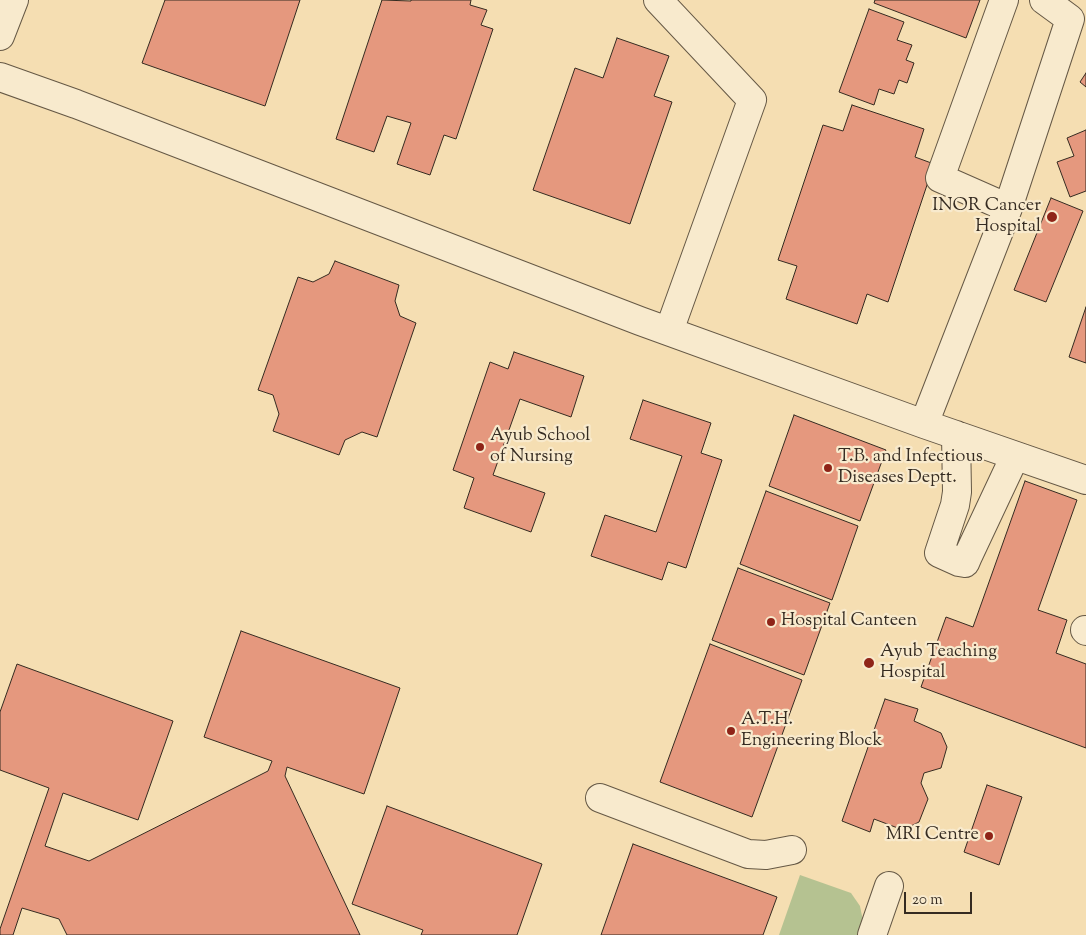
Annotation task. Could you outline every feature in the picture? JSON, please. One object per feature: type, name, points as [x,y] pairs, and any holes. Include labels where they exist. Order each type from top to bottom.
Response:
[{"type":"street","points":[[0,36],[14,0]]},
{"type":"street","points":[[658,0],[752,100],[669,331]]},
{"type":"street","points":[[1004,0],[940,178],[1008,208]]},
{"type":"street","points":[[924,424],[1008,208],[1070,19],[1044,0]]},
{"type":"street","points":[[0,77],[76,104],[669,331],[924,424],[1086,480]]},
{"type":"street","points":[[956,435],[957,492],[955,505],[939,553],[959,562],[965,563],[1014,456]]},
{"type":"street","points":[[600,798],[748,854],[766,855],[792,850]]},
{"type":"street","points":[[872,935],[889,886]]},
{"type":"green space","points":[[800,875],[851,893],[860,906],[863,921],[857,935],[779,935]]},
{"type":"building","points":[[165,0],[300,0],[265,106],[142,63]]},
{"type":"building","points":[[382,0],[471,0],[470,5],[487,10],[481,25],[493,29],[456,139],[444,135],[430,175],[397,164],[411,123],[387,116],[374,152],[336,139]]},
{"type":"building","points":[[875,0],[980,0],[966,38],[874,3]]},
{"type":"building","points":[[869,9],[904,22],[897,40],[912,45],[906,60],[914,63],[907,83],[899,80],[894,94],[879,89],[874,105],[839,92]]},
{"type":"building","points":[[617,38],[669,56],[654,96],[672,102],[630,224],[533,190],[575,68],[603,78]]},
{"type":"building","points":[[1086,73],[1086,87],[1080,82]]},
{"type":"building","points":[[852,105],[924,129],[915,157],[934,164],[888,302],[867,294],[857,324],[786,299],[797,266],[778,260],[823,125],[843,131]]},
{"type":"building","points":[[1086,130],[1086,191],[1070,197],[1057,162],[1074,156],[1067,138]]},
{"type":"building","points":[[1051,198],[1083,211],[1046,302],[1014,290]]},
{"type":"building","points":[[335,261],[399,285],[395,301],[400,316],[416,323],[377,437],[362,432],[345,440],[339,455],[273,431],[279,414],[273,395],[258,390],[298,277],[313,282],[329,274]]},
{"type":"building","points":[[1086,307],[1086,363],[1069,357]]},
{"type":"building","points":[[514,352],[584,376],[571,417],[520,399],[493,475],[545,493],[531,532],[464,508],[474,478],[453,470],[490,362],[508,369]]},
{"type":"building","points":[[643,400],[711,423],[701,453],[722,460],[686,568],[668,562],[662,580],[591,556],[605,515],[656,532],[682,456],[630,439]]},
{"type":"building","name":"T.B. and Infectious Diseases Deptt.","points":[[794,415],[886,450],[860,521],[769,486]]},
{"type":"building","points":[[1025,481],[1077,500],[1038,610],[1067,620],[1056,653],[1086,664],[1086,748],[921,687],[946,617],[973,627]]},
{"type":"building","points":[[766,491],[858,526],[832,600],[740,564]]},
{"type":"building","name":"Hospital Canteen","points":[[738,568],[830,603],[804,675],[712,640]]},
{"type":"building","points":[[241,631],[400,688],[364,794],[287,767],[285,776],[360,935],[67,935],[59,919],[22,908],[13,935],[0,935],[0,929],[49,788],[0,770],[0,712],[17,664],[173,721],[138,820],[63,793],[45,846],[89,861],[268,771],[272,761],[204,737]]},
{"type":"building","name":"A.T.H. Engineering Block","points":[[710,644],[802,680],[752,817],[660,782]]},
{"type":"building","points":[[885,699],[918,709],[914,721],[941,733],[947,747],[941,768],[924,773],[921,783],[928,799],[919,822],[903,830],[874,819],[870,832],[842,821]]},
{"type":"building","name":"MRI Centre","points":[[987,785],[1022,797],[999,865],[964,852]]},
{"type":"building","points":[[387,806],[542,864],[517,935],[421,935],[423,930],[352,904]]},
{"type":"building","points":[[633,844],[777,897],[763,935],[601,935]]},
{"type":"place","name":"INOR Cancer Hospital","points":[[1052,217]]},
{"type":"place","name":"Ayub School of Nursing","points":[[480,447]]},
{"type":"place","name":"T.B. and Infectious Diseases Deptt.","points":[[828,468]]},
{"type":"place","name":"Hospital Canteen","points":[[771,622]]},
{"type":"place","name":"Ayub Teaching Hospital","points":[[869,663]]},
{"type":"place","name":"A.T.H. Engineering Block","points":[[731,731]]},
{"type":"place","name":"MRI Centre","points":[[989,836]]}]
